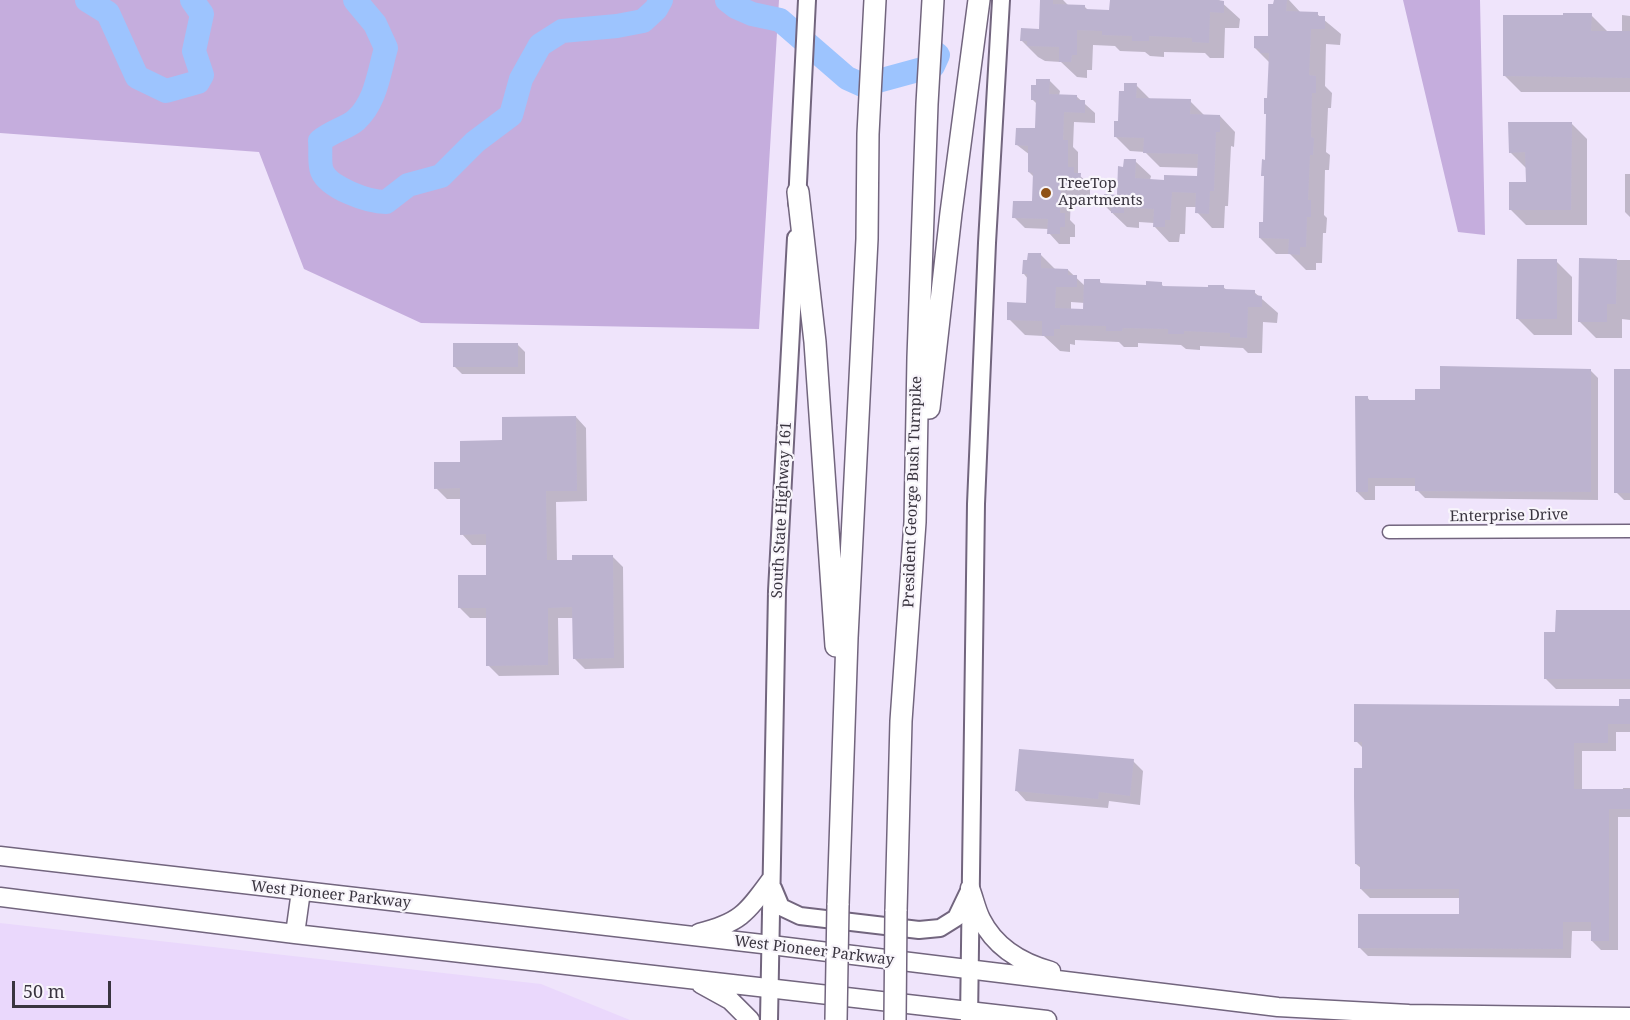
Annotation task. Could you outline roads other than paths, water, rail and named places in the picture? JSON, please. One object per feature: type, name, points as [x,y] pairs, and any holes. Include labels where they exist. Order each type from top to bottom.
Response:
[{"type":"highway","points":[[836,1020],[844,721],[867,239],[868,134],[875,0]]},
{"type":"highway","name":"President George Bush Turnpike","points":[[895,1020],[901,721],[915,522],[918,358],[933,0]]},
{"type":"highway","points":[[915,522],[951,213],[979,0]]},
{"type":"highway","points":[[798,192],[815,342],[833,618],[844,721]]},
{"type":"main road","name":"South State Highway 161","points":[[770,1020],[770,881],[777,591],[807,0]]},
{"type":"main road","points":[[969,1015],[976,504],[987,243],[1001,0]]},
{"type":"main road","name":"West Pioneer Parkway","points":[[0,856],[771,945],[1278,1007],[1423,1017],[1630,1017]]},
{"type":"main road","points":[[770,881],[781,906],[800,916],[919,930],[940,928],[956,918],[970,888]]},
{"type":"main road","points":[[687,936],[721,927],[738,919],[751,908],[770,881]]},
{"type":"main road","points":[[970,888],[981,919],[993,937],[1007,950],[1035,966],[1087,983]]},
{"type":"main road","points":[[295,934],[301,891]]},
{"type":"main road","points":[[0,897],[295,934],[770,987],[969,1015],[1047,1020]]},
{"type":"main road","points":[[688,978],[710,987],[730,1000],[750,1020]]},
{"type":"street","name":"Enterprise Drive","points":[[1389,532],[1630,531]]},
{"type":"waterway","points":[[87,0],[108,13],[137,77],[166,91],[198,82],[202,75],[194,51],[202,14],[192,0]]},
{"type":"waterway","points":[[355,0],[375,24],[386,48],[376,86],[363,113],[352,123],[320,141],[321,165],[322,171],[332,183],[360,197],[386,202],[408,185],[441,176],[475,142],[511,115],[521,79],[540,45],[562,31],[643,21],[656,9],[661,0]]},
{"type":"waterway","points":[[727,0],[752,14],[780,20],[847,78],[867,87],[878,81],[933,66],[938,55],[934,52]]},
{"type":"place","name":"TreeTop Apartments","points":[[1046,193]]}]
